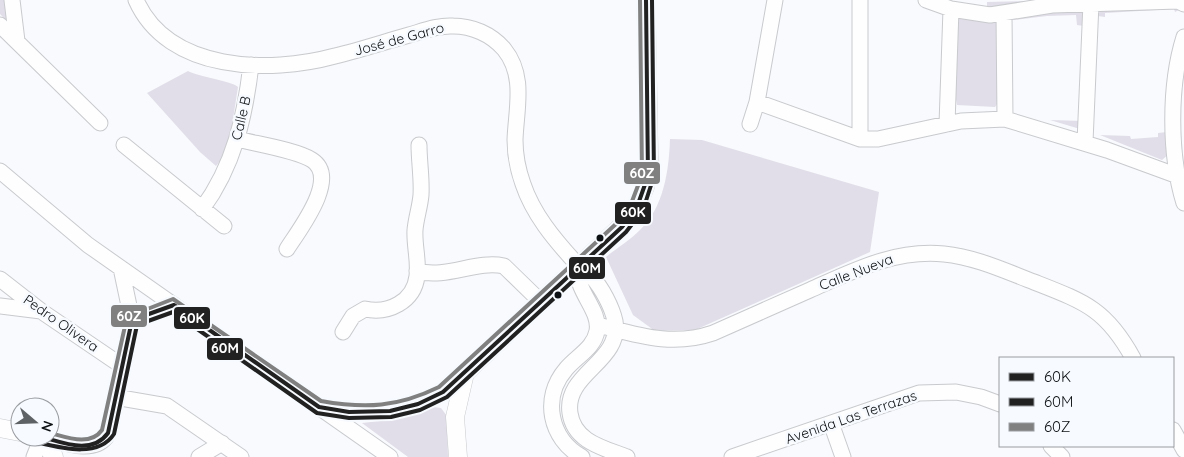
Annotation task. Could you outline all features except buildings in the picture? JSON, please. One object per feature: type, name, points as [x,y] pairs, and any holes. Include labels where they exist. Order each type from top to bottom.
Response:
[{"type":"street","points":[[12,0],[17,42]]},
{"type":"street","name":"José de Garro","points":[[136,0],[152,26],[177,46],[215,59],[250,65],[284,65],[318,61],[440,27],[470,28],[490,37],[506,51],[517,77],[519,97],[515,142],[519,172],[524,186],[544,225],[578,265]]},
{"type":"street","points":[[319,407],[368,412],[404,409],[443,392],[628,220],[637,207],[645,187],[649,160],[646,0]]},
{"type":"street","points":[[750,124],[757,102],[775,0]]},
{"type":"street","points":[[860,0],[860,139]]},
{"type":"street","points":[[926,0],[950,9],[977,6],[990,15],[1052,4],[1178,1],[1184,4]]},
{"type":"street","points":[[1085,142],[1090,3]]},
{"type":"street","points":[[947,124],[950,9]]},
{"type":"street","points":[[1004,14],[1005,119]]},
{"type":"street","points":[[0,25],[100,123]]},
{"type":"street","points":[[1184,37],[1176,69],[1173,94],[1178,176],[1184,203]]},
{"type":"street","name":"Calle B","points":[[202,208],[226,171],[237,139],[243,114],[250,65]]},
{"type":"street","points":[[757,102],[860,139],[878,139],[975,119],[1005,119],[1085,142],[1178,176]]},
{"type":"street","points":[[237,139],[308,158],[320,170],[321,181],[315,202],[287,249]]},
{"type":"street","points":[[124,145],[224,226]]},
{"type":"street","points":[[342,332],[353,316],[365,309],[378,312],[386,310],[403,301],[413,288],[417,271],[414,243],[421,189],[419,145]]},
{"type":"street","points":[[0,172],[56,220],[121,268],[390,457]]},
{"type":"street","name":"Calle Nueva","points":[[598,325],[662,340],[687,340],[700,337],[881,260],[918,253],[944,254],[987,264],[1082,302],[1104,317],[1113,327],[1132,357]]},
{"type":"street","points":[[417,271],[436,274],[493,265],[504,266],[540,301]]},
{"type":"street","points":[[578,265],[580,283],[598,325],[592,344],[561,376],[556,385],[551,404],[552,420],[558,434],[570,449],[582,457]]},
{"type":"street","points":[[578,265],[595,280],[612,312],[616,329],[609,350],[574,389],[569,409],[573,424],[582,437],[596,445],[627,457]]},
{"type":"street","points":[[60,440],[90,446],[99,443],[108,433],[132,320],[121,268]]},
{"type":"street","name":"Pedro Olivera","points":[[0,279],[41,311],[122,366]]},
{"type":"street","points":[[132,320],[174,305]]},
{"type":"street","points":[[0,306],[41,311]]},
{"type":"street","points":[[458,457],[455,417],[465,373]]},
{"type":"street","name":"Avenida Las Terrazas","points":[[734,457],[907,396],[930,391],[969,394],[999,404]]},
{"type":"street","points":[[115,398],[167,406],[241,457]]},
{"type":"street","points":[[831,423],[843,457]]},
{"type":"street","points":[[1174,432],[1184,450]]},
{"type":"street","points":[[199,457],[222,443]]},
{"type":"street","points":[[1052,447],[1062,457]]},
{"type":"shaded area","points":[[0,0],[9,0],[7,21],[0,14]]},
{"type":"shaded area","points":[[1028,1],[1027,3],[989,9],[987,7],[987,2]]},
{"type":"shaded area","points":[[1101,7],[1176,7],[1179,10],[1175,12],[1174,9],[1105,13],[1105,17],[1098,16]]},
{"type":"shaded area","points":[[1080,9],[1085,12],[1084,26],[1077,25],[1076,15],[1013,20],[1018,15]]},
{"type":"shaded area","points":[[959,18],[995,20],[998,23],[998,103],[995,107],[957,105],[955,94],[957,22]]},
{"type":"shaded area","points":[[188,71],[238,87],[228,151],[216,166],[200,152],[147,93]]},
{"type":"shaded area","points":[[1050,120],[1083,121],[1080,129]]},
{"type":"shaded area","points":[[1167,132],[1170,153],[1162,160],[1100,135],[1130,136],[1131,139],[1158,137],[1158,133]]},
{"type":"shaded area","points":[[670,139],[702,140],[879,192],[870,252],[695,330],[655,331],[633,315],[606,257],[640,230],[655,210],[664,188]]},
{"type":"shaded area","points":[[433,407],[441,408],[447,416],[448,457],[408,457],[362,423],[398,419]]},
{"type":"transit line","name":"60Z","points":[[60,436],[84,439],[91,438],[102,430],[127,317],[173,299],[321,401],[353,405],[382,404],[410,399],[439,387],[617,223],[631,204],[642,175],[640,0]]},
{"type":"transit line","name":"60K","points":[[60,442],[86,446],[101,440],[108,433],[132,320],[174,305],[319,407],[349,412],[390,411],[418,404],[443,392],[622,227],[637,207],[648,176],[646,0]]},
{"type":"transit line","name":"60M","points":[[60,447],[91,449],[108,441],[114,434],[137,325],[173,312],[317,413],[349,418],[391,417],[420,410],[447,397],[626,232],[643,210],[654,176],[652,0]]}]
